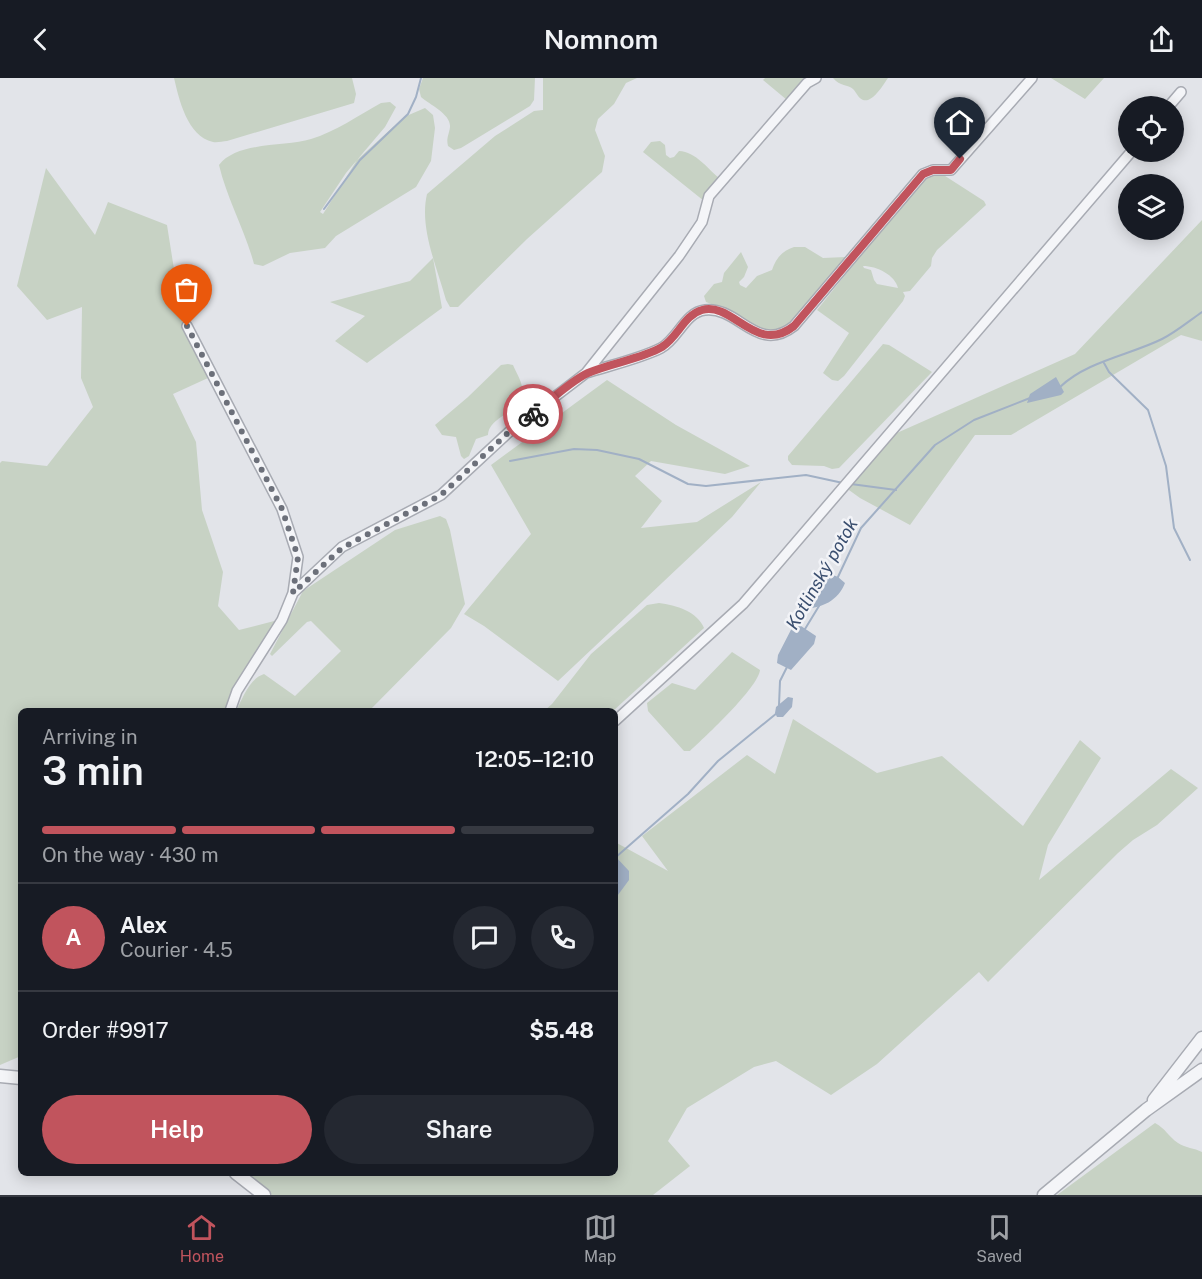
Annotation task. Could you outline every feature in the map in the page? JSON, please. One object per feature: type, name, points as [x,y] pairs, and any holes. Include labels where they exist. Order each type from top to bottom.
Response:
[{"type":"street","points":[[293,593],[342,548],[441,495],[510,431],[586,373],[691,239],[702,222],[709,196],[807,84],[816,78]]},
{"type":"street","points":[[586,373],[660,348],[673,339],[688,319],[703,310],[717,311],[763,335],[775,336],[785,333],[794,326],[923,174],[933,170],[951,170],[1032,78]]},
{"type":"street","points":[[1178,96],[1181,92]]},
{"type":"street","points":[[618,719],[742,604],[1122,162]]},
{"type":"street","points":[[187,326],[282,509],[298,557],[293,593],[282,620],[237,691],[231,708]]},
{"type":"street","points":[[1146,1110],[1202,1038]]},
{"type":"street","points":[[1044,1195],[1146,1110],[1202,1070]]},
{"type":"street","points":[[0,1076],[18,1078]]},
{"type":"street","points":[[240,1176],[264,1195]]},
{"type":"green space","points":[[174,78],[352,78],[356,94],[354,103],[227,141],[215,142],[204,138],[191,125],[182,106]]},
{"type":"green space","points":[[423,78],[535,78],[534,100],[530,106],[454,150],[448,146],[450,127],[447,118],[421,97],[419,89]]},
{"type":"green space","points":[[543,78],[637,78],[626,83],[614,104],[598,119],[595,130],[605,156],[602,172],[527,239],[458,307],[450,307],[427,234],[425,207],[427,194],[495,136],[534,111],[543,110]]},
{"type":"green space","points":[[765,78],[807,78],[787,100],[763,80]]},
{"type":"green space","points":[[833,78],[888,78],[877,93],[870,99],[863,100],[851,87],[838,83]]},
{"type":"green space","points":[[1051,78],[1104,78],[1085,99]]},
{"type":"green space","points":[[390,102],[396,107],[385,127],[357,160],[404,117],[425,108],[433,115],[435,128],[431,161],[416,187],[336,236],[325,248],[290,253],[263,266],[254,264],[219,165],[227,157],[249,148],[320,136],[381,103]],"holes":[[[357,160],[323,214],[320,212],[346,173]]]},
{"type":"green space","points":[[660,141],[665,145],[666,155],[670,158],[679,151],[691,154],[719,178],[704,201],[643,152],[651,142]]},
{"type":"green space","points":[[46,168],[95,235],[108,202],[167,225],[183,326],[208,378],[173,394],[196,442],[202,510],[223,572],[218,606],[239,630],[278,620],[230,708],[18,708],[18,1057],[0,1065],[0,463],[2,461],[47,466],[93,407],[81,378],[82,307],[47,320],[17,286]]},
{"type":"green space","points":[[932,174],[942,174],[984,201],[986,205],[937,250],[932,258],[931,266],[910,291],[903,292],[905,296],[903,301],[844,376],[838,381],[832,380],[823,373],[849,333],[817,310],[919,183]],"holes":[[[863,266],[889,275],[898,288],[877,284],[871,270]]]},
{"type":"green space","points":[[1202,220],[1202,341],[1181,335],[1011,435],[975,435],[910,525],[860,498],[842,485],[890,436],[1075,354]]},
{"type":"green space","points":[[794,247],[805,247],[823,258],[846,257],[783,330],[774,332],[759,328],[706,302],[704,296],[714,284],[722,282],[724,273],[741,252],[748,267],[739,282],[746,288],[757,276],[772,270],[780,256]]},
{"type":"green space","points":[[433,258],[442,308],[367,363],[335,341],[365,316],[330,302],[410,281]]},
{"type":"green space","points":[[883,344],[889,345],[932,372],[839,468],[792,465],[788,456]]},
{"type":"green space","points":[[501,365],[513,365],[521,384],[522,396],[519,403],[494,422],[488,435],[476,439],[469,456],[464,459],[456,437],[442,435],[435,425]]},
{"type":"green space","points":[[607,380],[676,425],[750,466],[725,474],[651,461],[635,476],[662,501],[641,528],[697,522],[761,482],[732,517],[558,681],[484,626],[464,614],[531,534],[491,465]]},
{"type":"green space","points":[[440,516],[446,519],[465,604],[451,628],[372,708],[238,708],[247,690],[259,676],[264,674],[295,696],[341,651],[311,621],[307,622],[272,656],[270,654],[303,591],[395,530]]},
{"type":"green space","points":[[659,603],[686,610],[701,622],[704,628],[616,708],[547,708],[591,654],[647,605]]},
{"type":"green space","points":[[732,652],[760,670],[757,678],[741,700],[718,724],[690,751],[684,751],[648,711],[647,703],[672,683],[695,690]]},
{"type":"green space","points":[[793,719],[877,773],[942,756],[1023,826],[1080,740],[1101,758],[1048,845],[1039,880],[1171,769],[1198,788],[1157,825],[1133,840],[1118,853],[988,982],[979,972],[877,1064],[831,1095],[776,1061],[754,1067],[687,1108],[668,1141],[690,1166],[653,1195],[272,1195],[249,1176],[618,1176],[618,844],[668,871],[642,836],[747,755],[775,774]]},
{"type":"green space","points":[[1155,1123],[1178,1143],[1202,1152],[1202,1195],[1057,1195]]},
{"type":"water","points":[[1056,377],[1064,392],[1061,395],[1027,403],[1030,394]]},
{"type":"water","points":[[823,571],[838,577],[845,583],[842,589],[834,599],[817,607],[803,609]]},
{"type":"water","points":[[795,622],[816,636],[814,644],[791,670],[777,663],[778,655]]},
{"type":"water","points":[[788,697],[793,698],[792,707],[783,717],[777,717],[776,707]]},
{"type":"water","points":[[618,859],[629,871],[629,880],[618,895]]},
{"type":"waterway","points":[[324,209],[360,160],[408,114],[421,78]]},
{"type":"waterway","name":"Kotlinský potok","points":[[1060,387],[1083,371],[1162,339],[1202,312]]},
{"type":"waterway","points":[[1104,363],[1109,372],[1148,410],[1166,466],[1174,528],[1190,560]]},
{"type":"waterway","name":"Kotlinský potok","points":[[837,579],[861,528],[935,445],[974,420],[1030,398]]},
{"type":"waterway","points":[[510,461],[574,449],[597,450],[639,459],[688,484],[706,486],[806,475],[843,483]]},
{"type":"waterway","points":[[851,484],[896,490]]},
{"type":"waterway","name":"Kotlinský potok","points":[[805,629],[819,606]]},
{"type":"waterway","name":"Kotlinský potok","points":[[779,705],[780,681],[787,667]]},
{"type":"waterway","name":"Kotlinský potok","points":[[618,855],[688,794],[718,761],[777,713]]},
{"type":"way so far","points":[[187,326],[282,509],[298,557],[293,593],[342,548],[441,495],[510,431],[533,414]]},
{"type":"route","points":[[533,414],[586,373],[660,348],[673,339],[688,319],[703,310],[717,311],[763,335],[775,336],[785,333],[794,326],[923,174],[933,170],[951,170],[960,159]]}]
